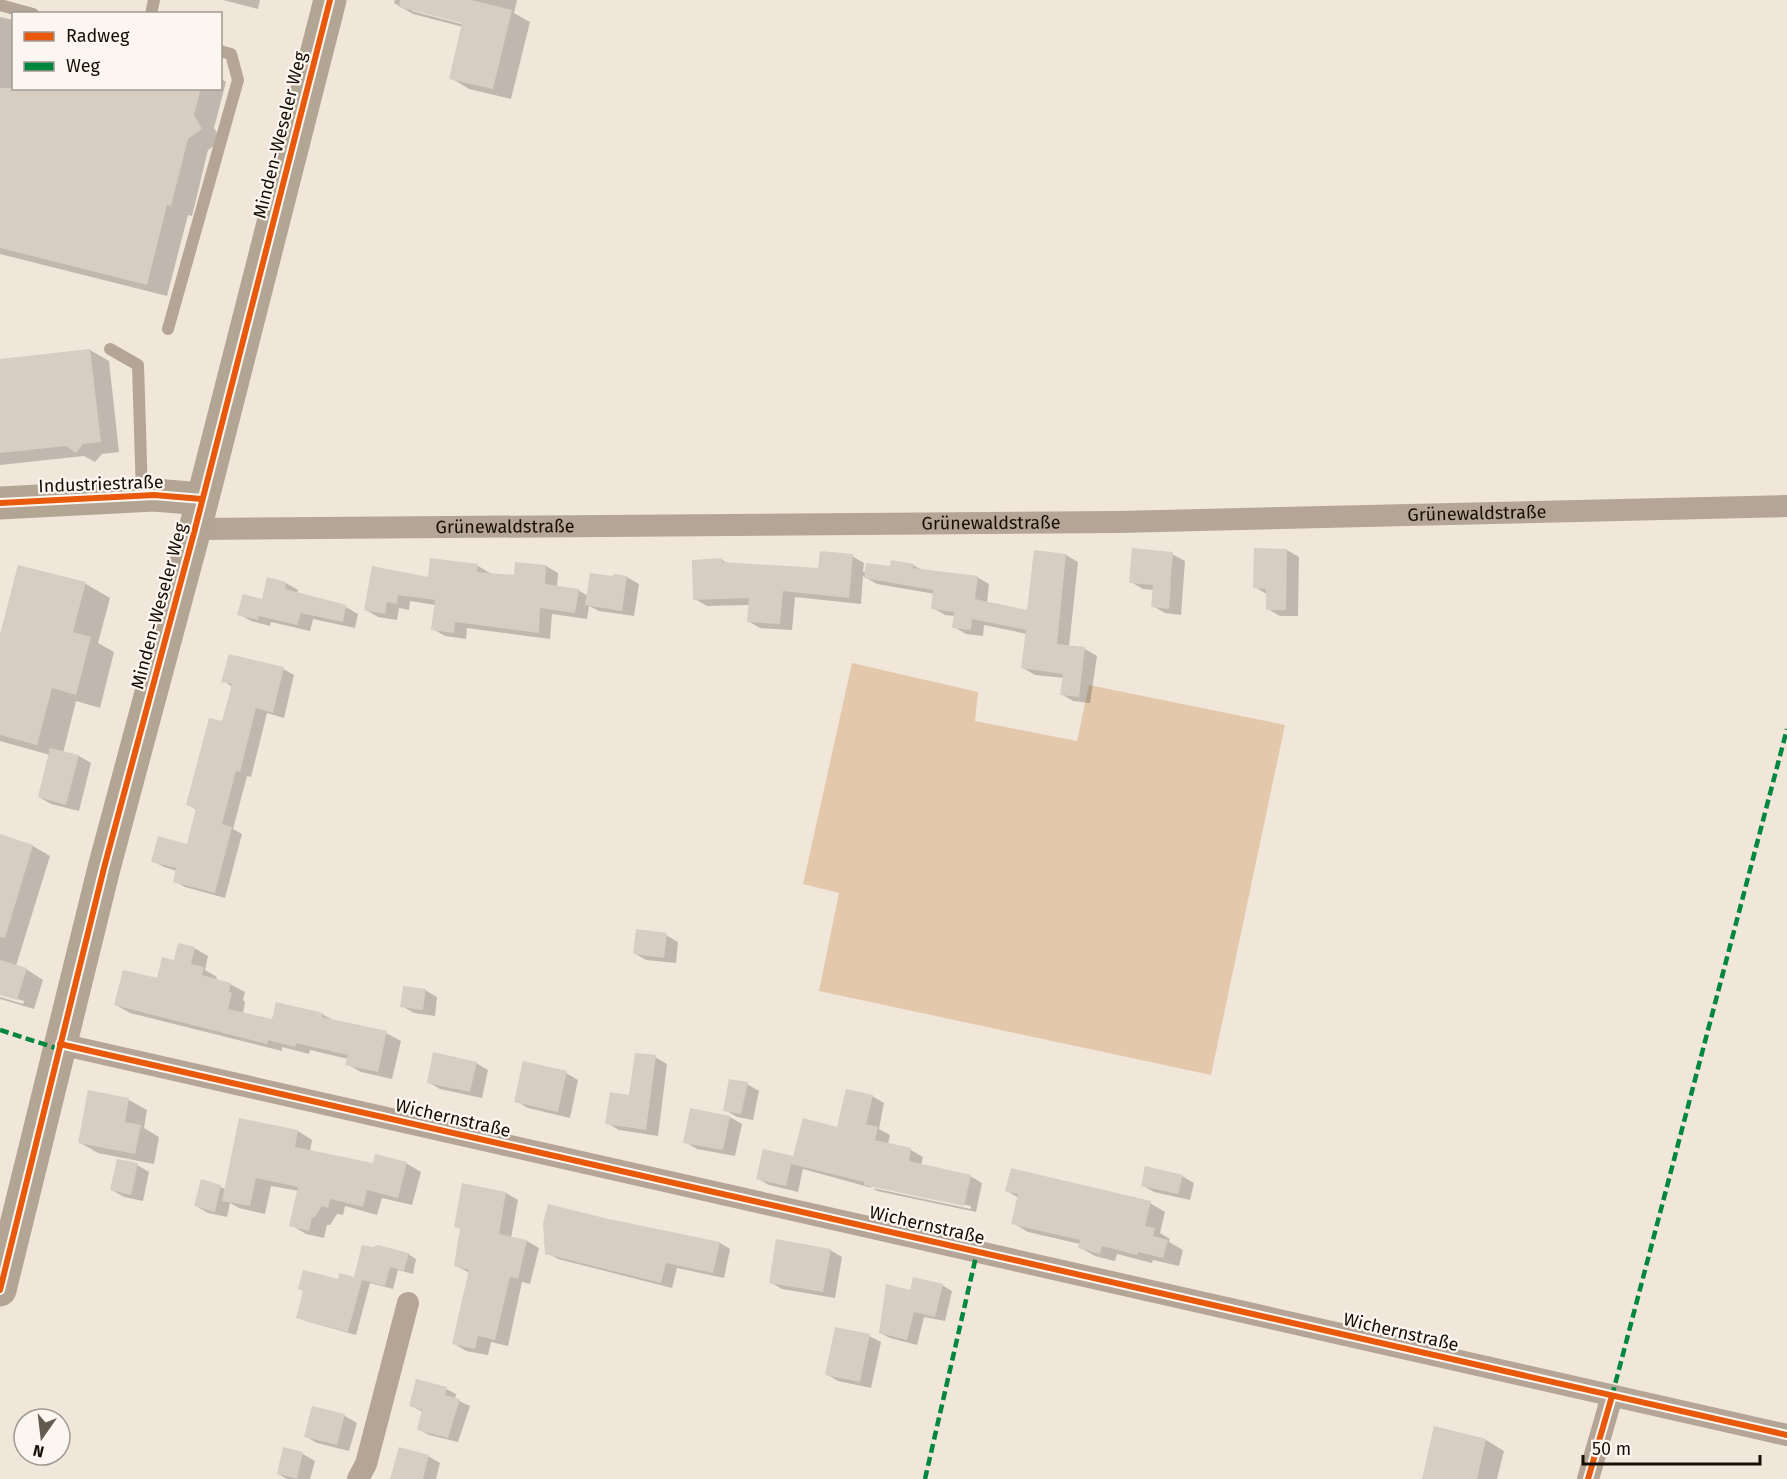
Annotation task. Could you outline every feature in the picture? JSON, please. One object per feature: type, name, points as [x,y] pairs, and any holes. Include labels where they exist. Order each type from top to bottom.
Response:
[{"type":"street","name":"Minden-Weseler Weg","points":[[0,1290],[105,868],[330,0]]},
{"type":"street","name":"Industriestraße","points":[[0,503],[142,496],[198,514]]},
{"type":"street","name":"Grünewaldstraße","points":[[198,514],[1118,522],[1787,507]]},
{"type":"street","name":"Wichernstraße","points":[[60,1044],[1787,1435]]},
{"type":"street","points":[[358,1479],[366,1464],[408,1303]]},
{"type":"street","points":[[1588,1479],[1612,1396]]},
{"type":"lane","points":[[0,5],[26,12]]},
{"type":"lane","points":[[168,328],[237,80],[231,54],[222,52]]},
{"type":"lane","points":[[110,349],[138,364],[142,496]]},
{"type":"shaded area","points":[[852,663],[978,692],[975,721],[1077,741],[1089,685],[1285,725],[1211,1075],[819,991],[839,893],[803,884]]},
{"type":"building","points":[[400,0],[471,0],[512,10],[493,89],[449,79],[462,23],[399,7]]},
{"type":"building","points":[[0,88],[12,88],[12,90],[200,90],[194,115],[202,129],[188,139],[171,206],[167,205],[147,285],[0,248]]},
{"type":"building","points":[[90,349],[101,442],[83,444],[76,453],[66,446],[0,453],[0,359]]},
{"type":"building","points":[[1132,548],[1173,552],[1169,609],[1151,607],[1153,585],[1129,583]]},
{"type":"building","points":[[1254,548],[1287,549],[1286,610],[1266,610],[1266,589],[1253,588]]},
{"type":"building","points":[[1034,550],[1066,554],[1057,644],[1085,647],[1079,697],[1060,695],[1063,674],[1021,668],[1026,630],[972,619],[971,630],[952,628],[954,612],[931,609],[933,590],[864,578],[866,563],[890,566],[891,560],[914,564],[913,568],[978,576],[975,599],[1027,610]]},
{"type":"building","points":[[820,551],[853,554],[849,598],[783,591],[780,624],[747,622],[749,598],[693,600],[692,560],[722,558],[722,562],[818,568]]},
{"type":"building","points":[[430,558],[478,564],[477,572],[514,575],[515,562],[546,565],[545,584],[579,589],[575,613],[540,608],[539,633],[455,622],[454,633],[431,630],[435,600],[398,595],[397,604],[387,602],[385,614],[364,610],[372,566],[428,577]]},
{"type":"building","points":[[18,565],[86,582],[73,632],[91,637],[76,695],[52,688],[37,745],[0,735],[0,634]]},
{"type":"building","points":[[590,573],[627,576],[622,611],[585,605]]},
{"type":"building","points":[[267,577],[286,582],[285,589],[346,605],[343,622],[301,613],[297,625],[259,616],[258,620],[237,615],[243,594],[262,599]]},
{"type":"building","points":[[229,654],[284,667],[273,713],[256,708],[240,772],[236,771],[222,824],[232,827],[215,893],[173,882],[176,868],[151,862],[158,836],[187,844],[196,808],[186,805],[209,718],[222,721],[232,684],[221,682]]},
{"type":"building","points":[[50,748],[79,755],[66,805],[38,797]]},
{"type":"building","points":[[0,834],[33,845],[5,938],[0,937]]},
{"type":"building","points":[[636,929],[667,933],[664,958],[633,954]]},
{"type":"building","points":[[178,943],[195,947],[191,964],[204,967],[202,975],[231,983],[229,992],[232,993],[228,1009],[272,1019],[276,1002],[323,1013],[322,1017],[387,1031],[378,1072],[345,1065],[348,1055],[296,1043],[295,1047],[268,1040],[267,1044],[114,1005],[123,970],[157,978],[162,957],[174,960]]},
{"type":"building","points":[[0,960],[27,968],[17,1000],[0,995]]},
{"type":"building","points":[[403,986],[426,989],[423,1010],[400,1007]]},
{"type":"building","points":[[433,1052],[477,1062],[470,1092],[427,1083]]},
{"type":"building","points":[[635,1053],[656,1055],[646,1130],[605,1124],[610,1092],[629,1095]]},
{"type":"building","points":[[523,1061],[567,1071],[558,1112],[514,1102]]},
{"type":"building","points":[[729,1079],[748,1082],[741,1114],[723,1111]]},
{"type":"building","points":[[846,1089],[873,1095],[866,1124],[878,1127],[875,1140],[911,1148],[909,1161],[971,1175],[964,1206],[864,1185],[864,1182],[791,1164],[803,1118],[837,1127]]},
{"type":"building","points":[[88,1090],[129,1098],[125,1122],[141,1125],[135,1154],[78,1143]]},
{"type":"building","points":[[690,1108],[730,1116],[723,1150],[683,1143]]},
{"type":"building","points":[[239,1118],[298,1130],[295,1147],[373,1163],[375,1154],[407,1162],[398,1198],[367,1190],[363,1207],[330,1199],[328,1208],[322,1206],[314,1218],[312,1217],[309,1231],[289,1226],[298,1187],[256,1178],[250,1206],[222,1201]]},
{"type":"building","points":[[763,1149],[793,1156],[786,1186],[756,1179]]},
{"type":"building","points":[[117,1159],[138,1163],[131,1195],[110,1190]]},
{"type":"building","points":[[1145,1166],[1183,1175],[1178,1194],[1141,1186]]},
{"type":"building","points":[[1011,1168],[1151,1201],[1145,1226],[1155,1228],[1153,1236],[1168,1240],[1163,1258],[1138,1252],[1137,1255],[1102,1246],[1100,1254],[1078,1248],[1080,1240],[1011,1224],[1018,1194],[1005,1191]]},
{"type":"building","points":[[201,1179],[221,1185],[215,1212],[194,1206]]},
{"type":"building","points":[[462,1183],[506,1192],[499,1234],[527,1240],[518,1279],[510,1277],[495,1340],[478,1336],[475,1349],[452,1344],[469,1270],[454,1266],[460,1228],[454,1227]]},
{"type":"building","points":[[548,1204],[720,1242],[713,1273],[666,1263],[661,1283],[545,1254],[543,1223]]},
{"type":"building","points":[[776,1239],[831,1249],[823,1292],[769,1283]]},
{"type":"building","points":[[362,1245],[373,1247],[378,1245],[409,1253],[404,1271],[390,1267],[385,1286],[362,1280],[348,1332],[296,1318],[303,1291],[298,1289],[303,1270],[338,1279],[339,1273],[354,1277]]},
{"type":"building","points":[[913,1277],[943,1284],[935,1317],[914,1312],[907,1340],[879,1333],[886,1284],[910,1290]]},
{"type":"building","points":[[835,1327],[870,1334],[860,1382],[825,1375]]},
{"type":"building","points":[[416,1379],[447,1387],[445,1395],[460,1399],[448,1438],[417,1430],[422,1410],[409,1406]]},
{"type":"building","points":[[312,1406],[345,1414],[337,1445],[304,1437]]},
{"type":"building","points":[[1434,1426],[1486,1439],[1477,1479],[1422,1479]]},
{"type":"building","points":[[283,1447],[303,1452],[297,1479],[277,1474]]},
{"type":"building","points":[[399,1447],[429,1455],[423,1479],[390,1479]]},
{"type":"marked path","points":[[1612,1396],[1787,729]]},
{"type":"marked path","points":[[0,1030],[59,1049]]},
{"type":"marked path","points":[[925,1479],[977,1252]]},
{"type":"cycle path","points":[[0,1290],[104,868],[195,529],[330,0]]},
{"type":"cycle path","points":[[0,503],[154,495],[202,499]]},
{"type":"cycle path","points":[[60,1044],[1787,1435]]},
{"type":"cycle path","points":[[1588,1479],[1612,1396]]}]
